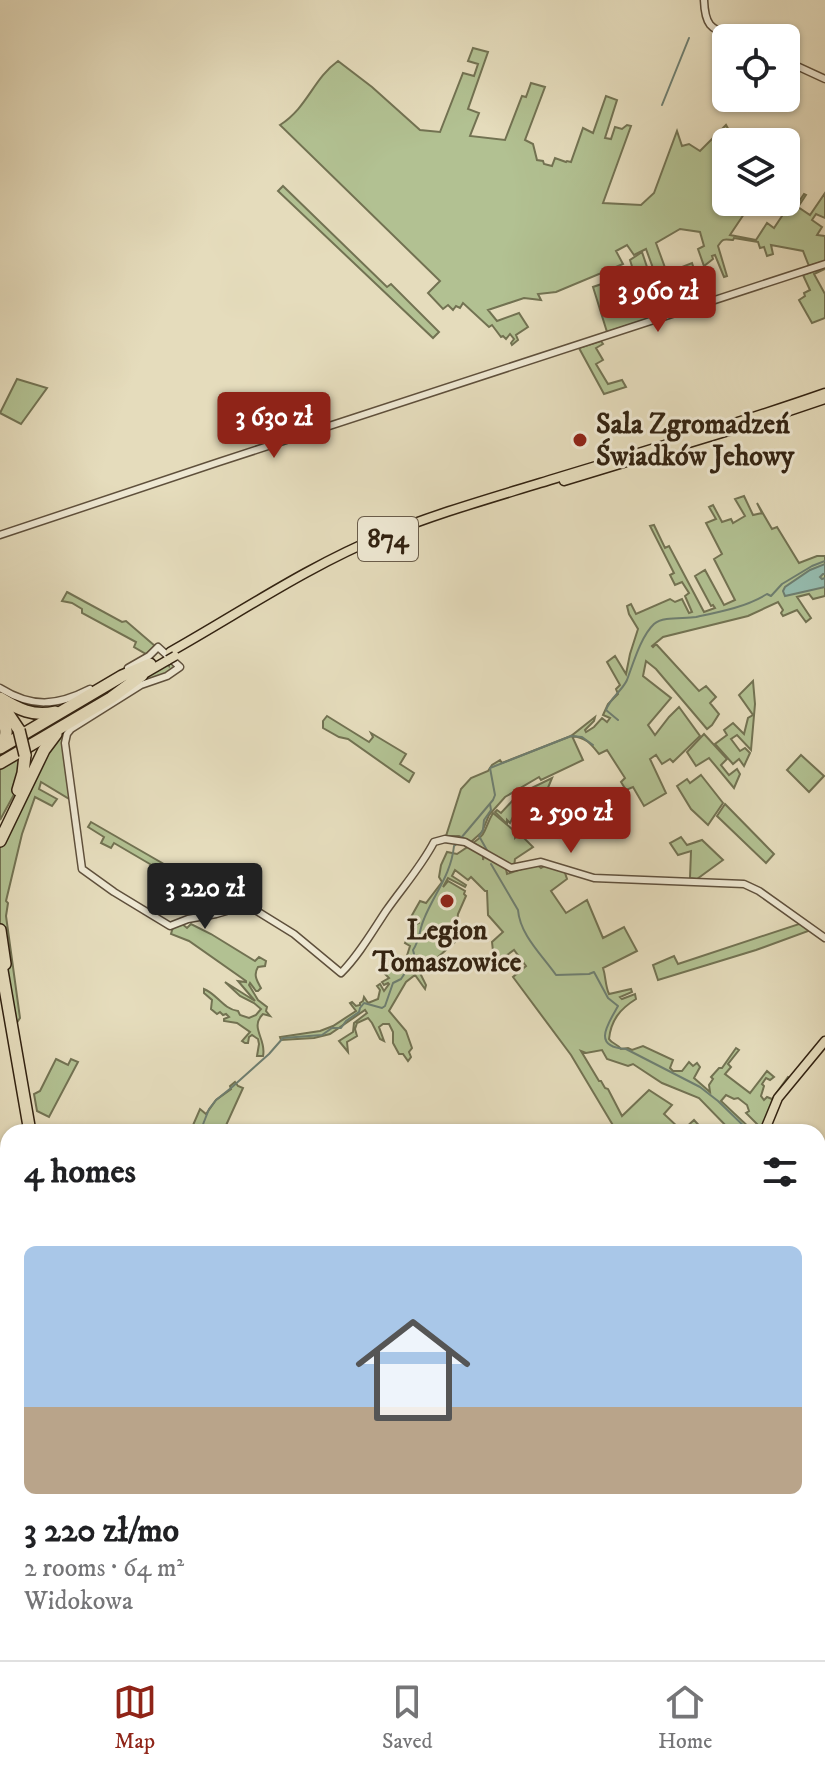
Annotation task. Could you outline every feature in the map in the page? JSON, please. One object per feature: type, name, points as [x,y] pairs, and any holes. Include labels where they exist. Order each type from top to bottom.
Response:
[{"type":"highway","points":[[0,749],[122,676],[150,664]]},
{"type":"highway","points":[[0,841],[47,745],[56,734],[142,675]]},
{"type":"highway","points":[[0,698],[36,714],[71,706]]},
{"type":"highway","points":[[0,705],[19,730],[25,755],[19,786],[0,822]]},
{"type":"highway","points":[[0,717],[7,732],[0,749]]},
{"type":"highway","name":"874","points":[[0,749],[52,725]]},
{"type":"highway","name":"874","points":[[0,761],[52,725]]},
{"type":"highway","points":[[0,761],[71,725]]},
{"type":"highway","points":[[0,930],[6,971],[2,987]]},
{"type":"highway","points":[[0,959],[2,987],[27,1124]]},
{"type":"main road","name":"874","points":[[588,472],[825,393]]},
{"type":"main road","name":"874","points":[[52,725],[142,675],[301,575],[364,544],[425,520],[825,399]]},
{"type":"main road","name":"874","points":[[52,725],[150,664],[169,656]]},
{"type":"main road","points":[[767,1124],[778,1098],[825,1041]]},
{"type":"street","points":[[704,0],[705,16],[712,26]]},
{"type":"street","points":[[800,67],[825,79]]},
{"type":"street","points":[[0,535],[825,264]]},
{"type":"street","points":[[0,688],[29,701],[44,703],[62,700],[136,664],[158,647],[180,667],[167,676],[141,685],[71,725],[65,743],[82,869],[171,926],[188,919],[251,906],[306,943],[341,973],[358,954],[435,841],[459,841],[478,848],[510,868],[541,862],[596,878],[744,884],[759,891],[825,938]]},
{"type":"green space","points":[[473,48],[488,52],[468,109],[479,113],[470,136],[505,140],[522,96],[526,97],[531,83],[545,87],[525,140],[533,144],[537,160],[544,164],[552,166],[555,158],[571,162],[583,128],[593,133],[606,96],[617,100],[605,138],[611,139],[615,127],[622,129],[631,126],[603,203],[641,205],[654,193],[677,131],[682,146],[689,144],[700,151],[712,139],[712,216],[743,216],[730,235],[756,240],[767,223],[774,228],[782,216],[800,216],[800,208],[810,215],[825,193],[825,218],[816,214],[812,220],[822,227],[817,235],[825,236],[825,261],[809,266],[803,251],[771,245],[773,254],[767,256],[758,242],[734,238],[723,240],[718,246],[727,276],[724,277],[715,255],[704,266],[698,249],[704,246],[700,232],[680,229],[656,243],[667,273],[692,263],[696,275],[687,279],[694,290],[699,289],[703,300],[692,304],[681,272],[675,272],[679,281],[675,283],[683,305],[678,307],[668,276],[657,279],[646,249],[634,255],[627,245],[616,251],[623,264],[556,292],[538,294],[541,300],[524,298],[488,310],[497,321],[519,313],[528,327],[516,335],[518,340],[512,345],[514,339],[510,334],[506,339],[501,337],[492,325],[489,327],[463,303],[460,308],[456,306],[453,310],[448,305],[443,309],[428,293],[440,281],[280,125],[290,118],[322,76],[338,61],[420,130],[440,132],[463,73],[474,76],[478,64],[468,61]]},
{"type":"green space","points":[[283,186],[387,287],[391,284],[439,332],[433,338],[278,191]]},
{"type":"green space","points":[[642,252],[651,279],[643,283],[654,317],[607,332],[593,287],[619,278],[620,274],[623,280],[635,276],[630,260]]},
{"type":"green space","points":[[824,268],[814,274],[825,294],[825,318],[812,323],[799,300],[810,290],[803,275]]},
{"type":"green space","points":[[601,341],[603,344],[596,348],[603,360],[596,364],[608,384],[622,380],[626,387],[604,394],[579,348]]},
{"type":"green space","points":[[17,379],[47,388],[21,424],[0,413]]},
{"type":"green space","points":[[744,496],[753,515],[762,513],[757,503],[772,529],[777,527],[799,563],[825,556],[825,596],[813,599],[809,594],[797,597],[811,618],[806,622],[797,610],[783,616],[778,602],[748,616],[663,637],[652,646],[656,644],[699,691],[706,686],[716,697],[710,703],[719,714],[707,729],[646,661],[643,676],[671,698],[648,725],[655,735],[679,707],[700,736],[673,762],[670,759],[662,764],[656,755],[650,759],[666,793],[644,806],[633,787],[626,790],[621,782],[625,778],[607,750],[599,754],[588,742],[572,736],[583,760],[541,780],[539,777],[505,797],[489,815],[482,832],[471,842],[459,836],[446,836],[461,789],[471,778],[488,771],[500,760],[502,763],[571,736],[595,717],[586,732],[602,718],[607,722],[610,718],[603,715],[618,694],[616,689],[620,685],[607,662],[615,656],[626,674],[638,629],[627,606],[631,604],[636,614],[670,599],[675,602],[682,599],[689,613],[692,612],[685,596],[689,593],[682,582],[675,585],[670,575],[674,573],[650,526],[654,525],[665,548],[669,546],[704,612],[715,608],[695,576],[705,570],[724,605],[735,600],[714,559],[722,554],[706,523],[716,519],[709,507],[713,505],[722,522],[731,519],[733,523],[745,516],[735,499]]},
{"type":"green space","points":[[67,592],[122,622],[126,621],[155,646],[146,654],[134,647],[136,642],[82,613],[82,609],[72,603],[62,601]]},
{"type":"green space","points":[[170,661],[177,665],[171,674],[146,681],[65,737],[71,800],[41,782],[39,789],[57,799],[52,806],[35,797],[22,834],[6,901],[20,1018],[14,1027],[0,924],[0,845],[53,738],[167,663],[169,666]]},
{"type":"green space","points":[[753,681],[755,704],[751,750],[737,735],[731,739],[740,751],[745,748],[750,753],[744,766],[739,759],[733,764],[715,744],[727,735],[724,730],[733,723],[744,734],[748,718],[753,715],[739,695]]},
{"type":"green space","points":[[327,716],[369,742],[373,737],[371,733],[406,754],[400,764],[414,773],[409,782],[348,739],[323,728]]},
{"type":"green space","points":[[704,734],[727,759],[721,765],[729,775],[737,769],[740,774],[734,788],[709,758],[696,766],[687,752]]},
{"type":"green space","points":[[23,751],[17,789],[0,820],[0,765]]},
{"type":"green space","points":[[801,755],[824,776],[809,792],[787,770]]},
{"type":"green space","points":[[701,775],[723,803],[708,825],[691,809],[677,786],[687,779],[690,783]]},
{"type":"green space","points":[[552,778],[547,790],[558,801],[534,824],[521,811],[516,812],[522,813],[521,816],[517,813],[513,820],[515,813],[510,823],[495,812],[501,813],[513,797]]},
{"type":"green space","points":[[725,804],[774,854],[766,863],[717,816]]},
{"type":"green space","points":[[493,813],[512,829],[516,827],[515,838],[520,834],[533,847],[515,859],[514,867],[497,860],[473,843],[484,833]]},
{"type":"green space","points":[[91,822],[217,894],[213,901],[114,843],[111,848],[101,843],[104,837],[88,827]]},
{"type":"green space","points":[[681,837],[687,845],[702,840],[723,860],[697,879],[690,878],[691,851],[678,855],[670,843]]},
{"type":"green space","points":[[469,846],[483,854],[483,860],[487,856],[506,869],[507,874],[536,864],[541,868],[546,865],[564,870],[567,879],[551,891],[566,913],[587,900],[603,938],[624,927],[637,951],[603,968],[609,994],[631,989],[632,992],[620,997],[635,994],[636,999],[617,1016],[609,1039],[621,1049],[632,1050],[643,1046],[673,1060],[670,1068],[673,1071],[682,1071],[689,1062],[693,1066],[697,1063],[700,1067],[694,1078],[710,1092],[711,1077],[722,1068],[736,1048],[739,1050],[728,1064],[731,1067],[725,1074],[750,1093],[767,1071],[774,1077],[770,1080],[766,1078],[762,1084],[761,1096],[764,1100],[767,1097],[772,1099],[790,1078],[767,1124],[757,1124],[746,1113],[749,1111],[747,1105],[738,1098],[726,1095],[721,1101],[745,1124],[724,1124],[699,1098],[662,1083],[633,1064],[628,1066],[607,1059],[602,1050],[581,1051],[599,1081],[608,1089],[622,1116],[649,1090],[672,1105],[664,1114],[675,1124],[612,1124],[571,1055],[513,977],[526,966],[514,950],[500,960],[493,951],[492,942],[503,932],[488,915],[487,891],[471,877],[468,880],[455,870],[452,876],[465,887],[448,878],[443,887],[448,881],[465,891],[466,896],[458,914],[455,942],[420,973],[425,989],[415,975],[406,982],[389,1011],[406,1031],[412,1048],[408,1061],[403,1054],[399,1054],[393,1043],[389,1024],[379,1027],[384,1041],[368,1018],[357,1023],[357,1036],[347,1042],[348,1052],[339,1041],[353,1032],[354,1023],[367,1013],[365,1010],[330,1034],[281,1040],[280,1037],[333,1026],[356,1011],[352,1002],[356,1006],[364,997],[368,1003],[378,999],[380,990],[377,986],[380,984],[384,991],[389,984],[382,982],[389,978],[384,973],[393,962],[400,972],[406,966],[410,946],[405,943],[407,939],[411,941],[417,937],[414,925],[419,923],[418,919],[411,917],[420,901],[426,903],[442,882],[439,877],[441,865],[447,852],[457,854]]},
{"type":"green space","points":[[181,923],[187,928],[191,924],[211,934],[255,961],[259,957],[266,961],[265,966],[258,967],[256,973],[261,988],[256,991],[249,985],[258,1000],[267,1007],[270,1016],[263,1014],[258,1024],[263,1056],[257,1056],[258,1039],[252,1035],[248,1043],[242,1041],[250,1032],[237,1023],[224,1021],[229,1017],[211,1009],[212,1000],[204,993],[204,989],[249,1018],[261,1009],[225,982],[255,1001],[238,981],[246,981],[189,941],[171,934],[173,927]]},
{"type":"green space","points":[[802,923],[811,930],[658,980],[653,965],[674,956],[678,964]]},
{"type":"green space","points":[[56,1059],[68,1065],[71,1059],[78,1062],[49,1117],[37,1111],[34,1094],[40,1091]]},
{"type":"green space","points":[[235,1082],[243,1088],[227,1124],[193,1124],[200,1109],[206,1114],[216,1100],[231,1089]]},
{"type":"water","points":[[825,564],[825,574],[820,577],[825,578],[825,587],[785,596],[785,587]]},
{"type":"waterway","points":[[662,105],[689,38]]},
{"type":"waterway","points":[[618,720],[606,710],[625,684],[641,643],[654,624],[723,611],[767,594],[771,596],[782,584],[825,561]]},
{"type":"waterway","points":[[461,838],[493,800],[495,795],[490,768],[571,736],[582,737],[593,745]]},
{"type":"waterway","points":[[488,852],[479,836],[491,810],[490,804]]},
{"type":"waterway","points":[[203,1124],[216,1100],[283,1038],[322,1035],[332,1028],[341,1028],[359,1012],[364,1003],[382,1008],[385,1006],[393,983],[401,979],[415,958],[413,950],[422,923],[446,875],[454,846],[458,843]]},
{"type":"waterway","points":[[491,864],[518,910],[527,936],[556,975],[594,972],[608,998],[618,1006],[605,1034],[609,1044],[626,1049],[700,1087],[742,1124]]},
{"type":"place","name":"Sala Zgromadzeń Świadków Jehowy","points":[[580,440]]},
{"type":"place","name":"Legion Tomaszowice","points":[[447,901]]}]
